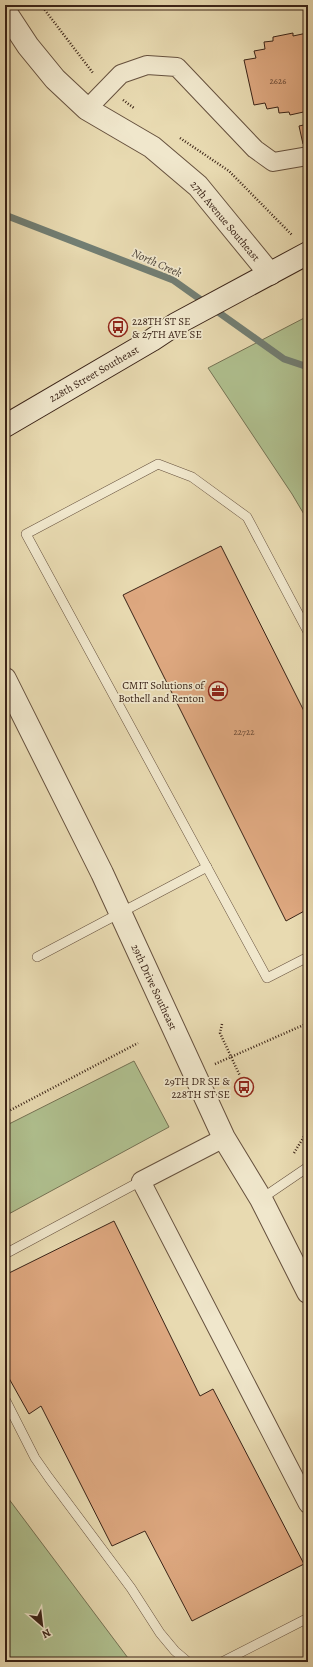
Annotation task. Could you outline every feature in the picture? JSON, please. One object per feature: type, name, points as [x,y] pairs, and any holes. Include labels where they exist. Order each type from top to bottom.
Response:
[{"type":"street","name":"27th Avenue Southeast","points":[[5,11],[28,46],[55,79],[88,110],[152,148],[198,186],[270,274]]},
{"type":"street","points":[[88,110],[121,74],[147,66],[177,67],[255,149],[273,162],[308,156]]},
{"type":"street","name":"228th Street Southeast","points":[[5,426],[152,340],[176,324],[308,253]]},
{"type":"street","name":"29th Drive Southeast","points":[[5,679],[121,913],[224,1138],[261,1199],[308,1292]]},
{"type":"street","points":[[224,1138],[141,1181],[308,1504]]},
{"type":"lane","points":[[308,632],[247,517],[192,477],[158,464],[26,534],[267,978],[308,957]]},
{"type":"lane","points":[[37,957],[207,867]]},
{"type":"lane","points":[[261,1199],[308,1166]]},
{"type":"lane","points":[[5,1254],[141,1181]]},
{"type":"lane","points":[[5,1399],[35,1458],[131,1588],[160,1633],[175,1651],[188,1662]]},
{"type":"lane","points":[[222,1662],[308,1618]]},
{"type":"path","points":[[308,430],[305,469],[306,509],[308,515]]},
{"type":"path","points":[[194,1074],[308,1023]]},
{"type":"path","points":[[222,1024],[220,1033],[240,1076]]},
{"type":"path","points":[[5,1113],[138,1043]]},
{"type":"path","points":[[294,1153],[308,1130]]},
{"type":"green space","points":[[308,316],[308,521],[292,494],[208,368]]},
{"type":"green space","points":[[134,1061],[169,1127],[5,1216],[5,1126]]},
{"type":"green space","points":[[5,1494],[131,1662],[5,1662]]},
{"type":"building","points":[[293,33],[293,36],[307,33],[308,111],[290,115],[289,112],[279,113],[278,107],[267,109],[265,103],[254,105],[244,60],[256,58],[254,51],[265,49],[264,42],[273,41],[273,37]]},
{"type":"building","points":[[308,124],[308,143],[303,144],[299,126]]},
{"type":"building","points":[[221,546],[308,719],[308,909],[286,921],[123,595]]},
{"type":"building","points":[[114,1221],[200,1396],[213,1389],[304,1564],[192,1621],[145,1531],[112,1546],[41,1406],[29,1414],[5,1371],[5,1275]]},
{"type":"waterway","name":"North Creek","points":[[5,215],[173,280],[284,359],[308,367]]},
{"type":"place","name":"228TH ST SE & 27TH AVE SE","points":[[118,327]]},
{"type":"place","name":"CMIT Solutions of Bothell and Renton","points":[[218,691]]},
{"type":"place","name":"29TH DR SE & 228TH ST SE","points":[[244,1087]]}]
